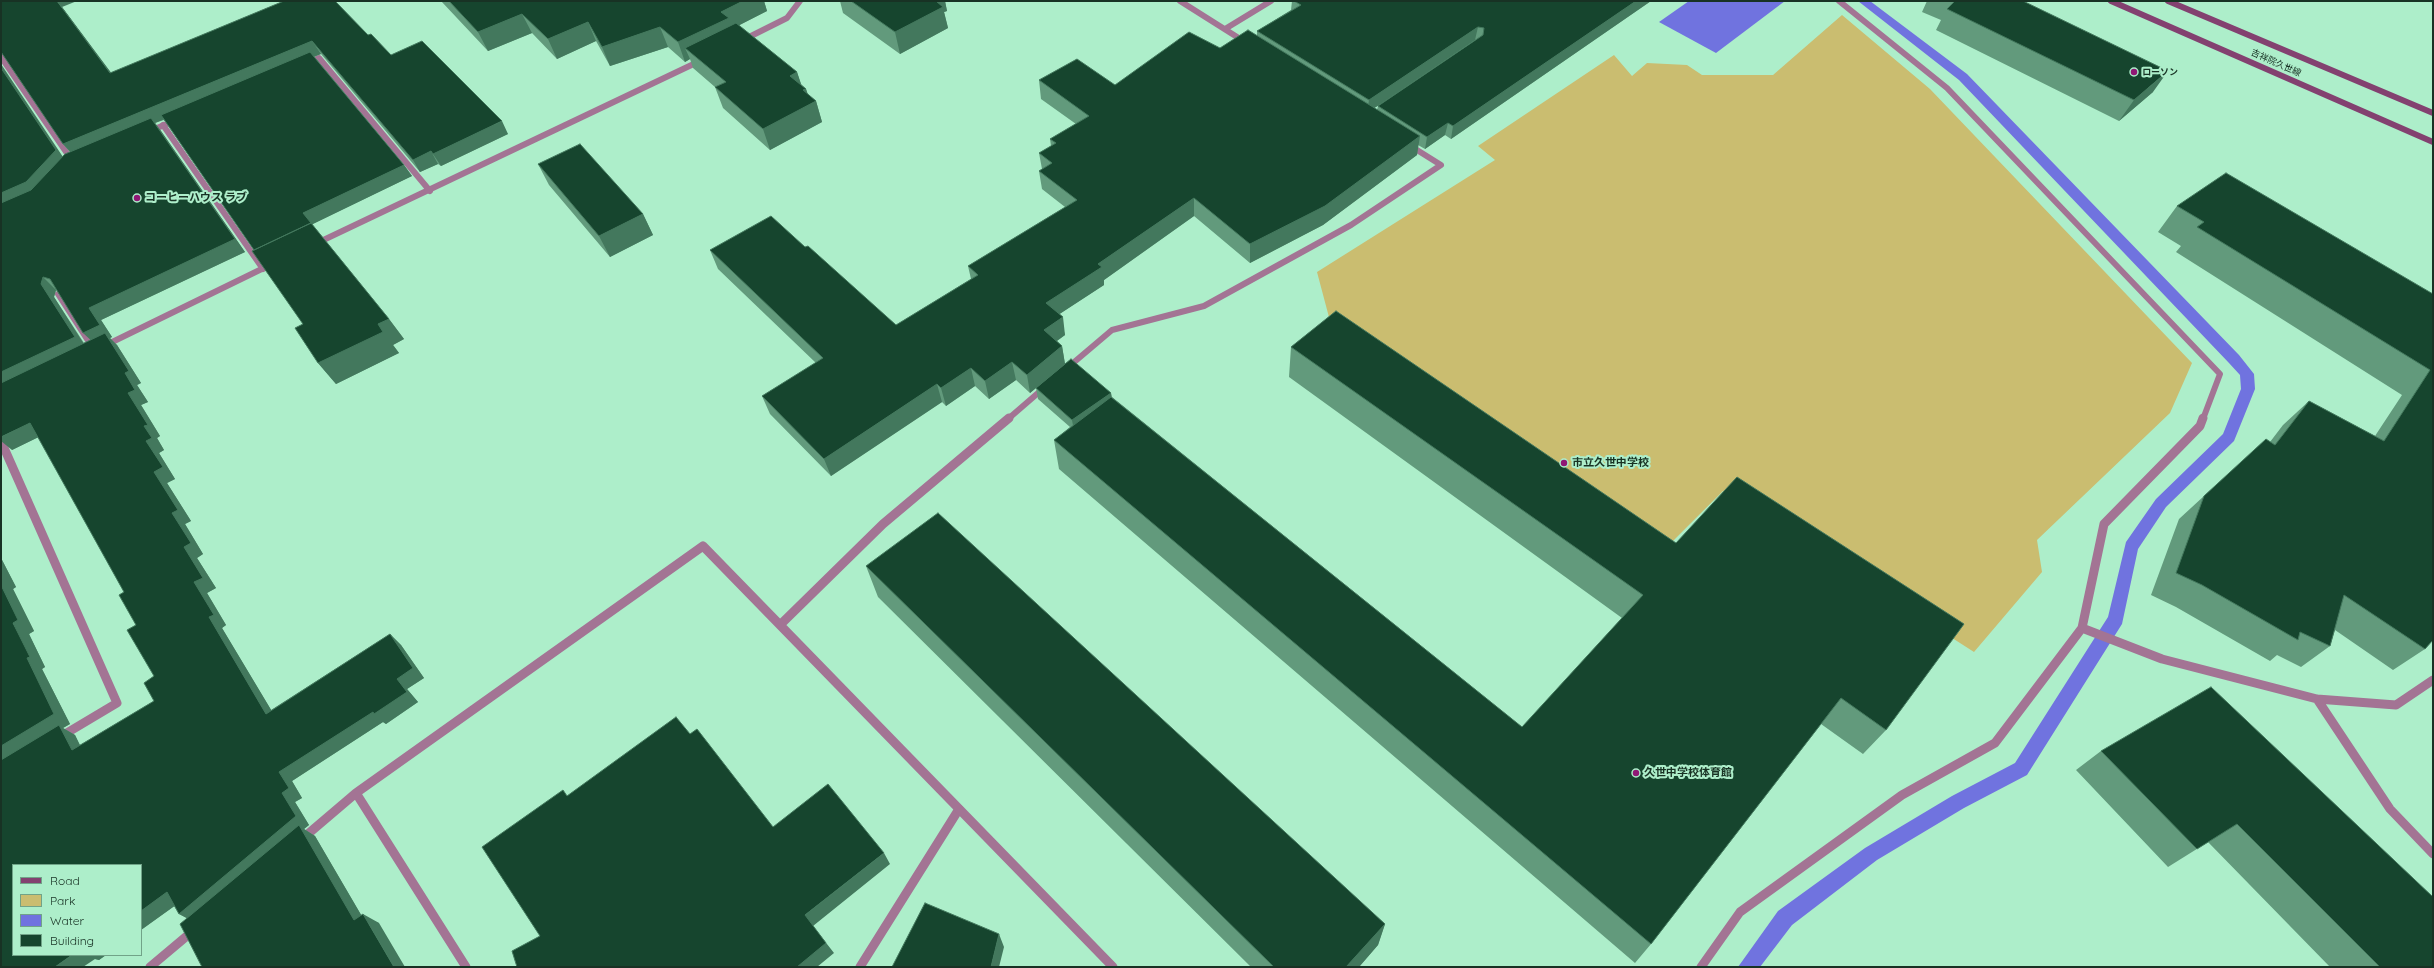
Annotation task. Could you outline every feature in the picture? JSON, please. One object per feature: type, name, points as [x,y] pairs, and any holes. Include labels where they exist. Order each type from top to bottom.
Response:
[{"type":"street","points":[[737,42],[787,18],[800,1]]},
{"type":"street","points":[[1180,1],[1250,45]]},
{"type":"street","points":[[1224,29],[1271,1]]},
{"type":"street","points":[[1701,967],[1740,912],[1902,795],[1995,743],[2082,628],[2104,524],[2200,426],[2220,374],[1947,88],[1839,1]]},
{"type":"street","name":"吉祥院久世線","points":[[2111,1],[2433,142]]},
{"type":"street","name":"吉祥院久世線","points":[[2168,1],[2433,113]]},
{"type":"street","points":[[305,249],[430,191],[709,56]]},
{"type":"street","points":[[1,57],[77,161],[68,169]]},
{"type":"street","points":[[298,68],[319,58],[430,191]]},
{"type":"street","points":[[143,134],[185,116]]},
{"type":"street","points":[[163,125],[263,268]]},
{"type":"street","points":[[780,625],[883,524],[1112,330],[1204,306],[1351,225],[1441,165],[1401,140]]},
{"type":"street","points":[[58,294],[91,352],[284,259]]},
{"type":"street","points":[[1,441],[117,703],[49,744]]},
{"type":"street","points":[[296,844],[356,793],[703,546],[1113,967]]},
{"type":"street","points":[[2082,628],[2162,659],[2318,700],[2396,705],[2433,680]]},
{"type":"street","points":[[2318,700],[2390,809],[2433,854]]},
{"type":"street","points":[[356,793],[466,967]]},
{"type":"street","points":[[860,967],[959,809]]},
{"type":"street","points":[[150,967],[199,926]]},
{"type":"green space","points":[[1842,15],[1930,89],[2192,363],[2170,413],[2037,540],[2042,572],[1974,652],[1723,491],[1666,548],[1330,321],[1317,272],[1495,160],[1478,146],[1614,55],[1632,76],[1647,63],[1687,65],[1702,75],[1773,75]]},
{"type":"water","points":[[1689,1],[1785,1],[1716,53],[1659,22]]},
{"type":"building","points":[[1,1],[57,1],[110,73],[284,1],[335,1],[368,35],[371,34],[391,55],[422,41],[502,121],[433,154],[431,151],[413,160],[312,41],[63,144],[1,52]]},
{"type":"building","points":[[449,1],[743,1],[721,12],[729,18],[678,42],[660,27],[602,47],[588,22],[548,39],[522,14],[478,32]]},
{"type":"building","points":[[851,1],[936,1],[943,7],[895,32]]},
{"type":"building","points":[[1294,1],[1636,1],[1453,126],[1448,123],[1427,137],[1378,106],[1483,35],[1484,28],[1478,27],[1369,100],[1257,31],[1301,5]]},
{"type":"building","points":[[1955,1],[2023,1],[2168,71],[2134,100],[1947,9]]},
{"type":"building","points":[[736,23],[797,72],[790,76],[806,89],[803,90],[816,101],[763,129],[715,87],[726,82],[685,48]]},
{"type":"building","points":[[1248,30],[1420,136],[1325,206],[1250,244],[1194,198],[1098,264],[1102,267],[1046,303],[1063,317],[1044,330],[1062,346],[1027,375],[1012,362],[985,381],[971,368],[941,388],[937,384],[824,459],[762,396],[823,358],[710,250],[771,216],[805,247],[808,246],[896,325],[978,275],[968,266],[1077,200],[1039,171],[1052,163],[1039,153],[1056,143],[1050,139],[1089,116],[1039,80],[1077,59],[1115,85],[1189,32],[1220,48]]},
{"type":"building","points":[[310,52],[404,165],[303,213],[311,223],[254,250],[161,115]]},
{"type":"building","points":[[1,68],[56,150],[26,182],[1,193]]},
{"type":"building","points":[[151,118],[235,239],[89,308],[100,325],[83,333],[50,279],[43,277],[41,284],[75,337],[1,372],[1,203],[31,190],[65,154]]},
{"type":"building","points":[[580,144],[643,214],[599,236],[538,164]]},
{"type":"building","points":[[2226,173],[2433,294],[2433,640],[2425,649],[2344,595],[2330,646],[2300,632],[2298,640],[2202,585],[2176,573],[2204,496],[2266,439],[2275,445],[2309,401],[2384,441],[2430,370],[2197,227],[2204,222],[2177,206]]},
{"type":"building","points":[[311,223],[389,319],[378,324],[383,332],[318,363],[295,328],[303,324],[252,251]]},
{"type":"building","points":[[1336,311],[1676,543],[1737,477],[1964,624],[1886,730],[1841,698],[1651,944],[1054,440],[1111,397],[1522,727],[1643,595],[1291,347]]},
{"type":"building","points":[[105,333],[129,371],[125,373],[135,390],[128,393],[148,425],[144,426],[152,438],[146,441],[163,467],[154,472],[178,510],[172,513],[191,543],[184,547],[203,578],[194,582],[214,615],[209,617],[266,714],[390,634],[413,668],[397,679],[407,692],[279,772],[289,788],[282,793],[296,816],[179,914],[167,892],[142,910],[142,864],[12,864],[12,956],[71,956],[55,967],[1,967],[1,760],[59,725],[72,750],[154,701],[144,683],[154,676],[127,630],[136,625],[119,595],[124,592],[30,423],[1,437],[1,383]]},
{"type":"building","points":[[1071,359],[1111,393],[1072,420],[1036,388]]},
{"type":"building","points":[[938,513],[1385,924],[1346,967],[1274,967],[866,566]]},
{"type":"building","points":[[1,585],[18,620],[13,623],[30,657],[27,658],[54,714],[1,746]]},
{"type":"building","points":[[2211,687],[2433,897],[2433,967],[2380,967],[2237,824],[2197,849],[2101,751]]},
{"type":"building","points":[[676,717],[690,734],[697,729],[773,827],[828,784],[884,853],[805,915],[826,943],[797,967],[517,967],[512,951],[540,936],[482,847],[563,790],[567,796]]},
{"type":"building","points":[[299,825],[354,920],[363,914],[394,967],[202,967],[180,924]]},
{"type":"building","points":[[925,903],[999,934],[991,967],[892,967]]},
{"type":"waterway","points":[[1748,967],[1785,918],[1871,854],[1958,802],[2021,769],[2116,619],[2131,547],[2161,503],[2229,437],[2248,389],[2247,374],[2234,359],[1963,77],[1863,1]]},
{"type":"place","name":"ローソン","points":[[2134,72]]},
{"type":"place","name":"コーヒーハウス ラブ","points":[[137,198]]},
{"type":"place","name":"市立久世中学校","points":[[1564,463]]},
{"type":"place","name":"久世中学校体育館","points":[[1636,773]]}]
